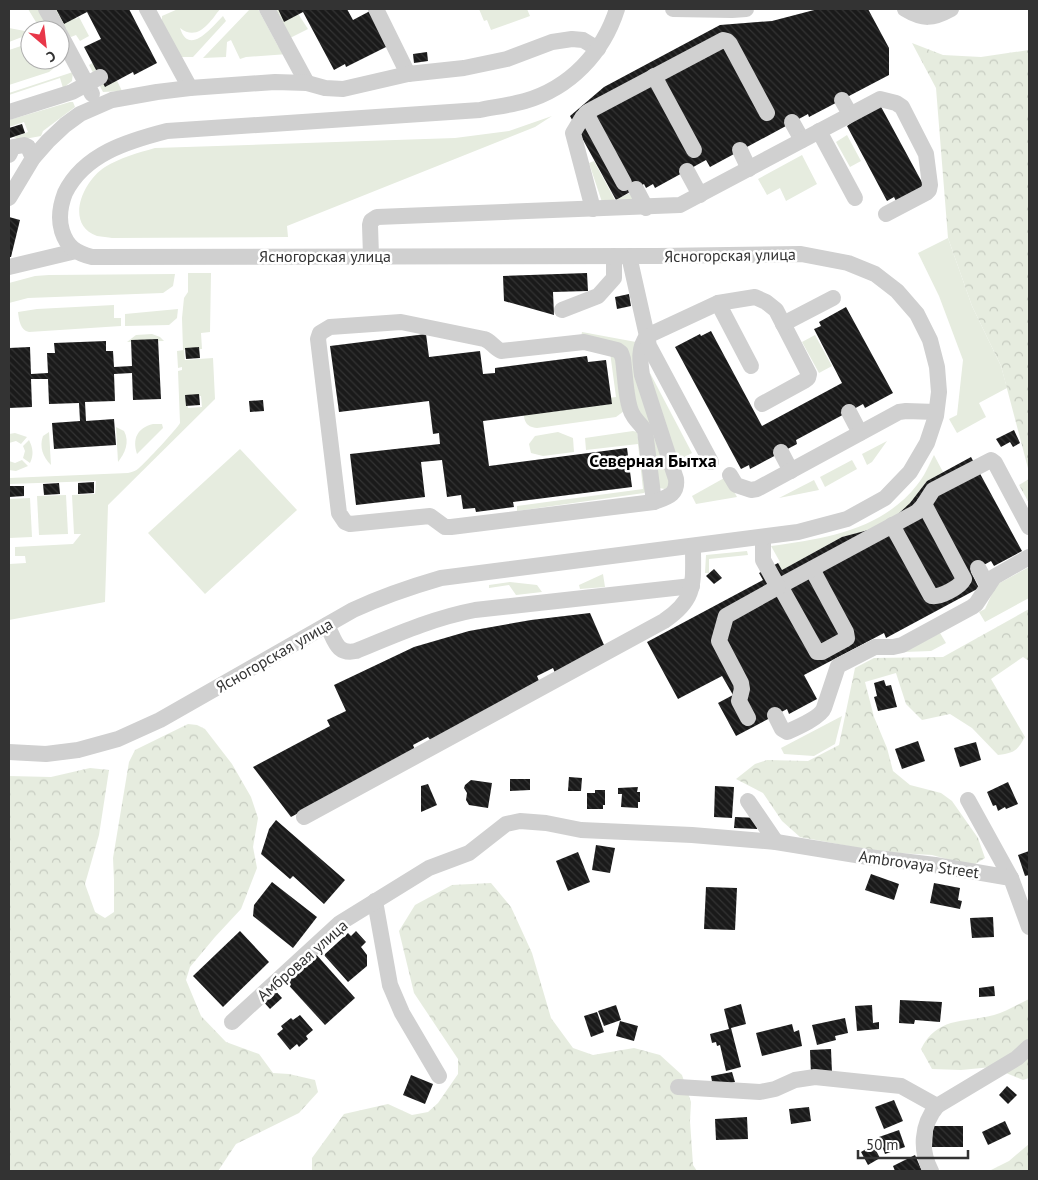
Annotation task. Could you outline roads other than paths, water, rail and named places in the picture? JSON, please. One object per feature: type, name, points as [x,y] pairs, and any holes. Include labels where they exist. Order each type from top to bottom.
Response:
[{"type":"street","points":[[267,9],[307,83]]},
{"type":"street","points":[[376,9],[383,30],[408,74]]},
{"type":"street","points":[[76,252],[64,238],[60,224],[62,201],[69,186],[80,171],[95,159],[117,147],[168,131],[489,108],[526,101],[561,85],[581,69],[598,49],[614,19],[617,9]]},
{"type":"street","points":[[673,9],[746,9]]},
{"type":"street","points":[[905,9],[921,17],[939,16],[951,9]]},
{"type":"street","points":[[152,10],[190,88]]},
{"type":"street","points":[[9,198],[33,158],[48,140],[80,114],[112,100],[190,88],[275,82],[307,83],[325,88],[343,89],[408,74],[464,68],[507,59],[552,42],[572,39],[582,40],[598,49]]},
{"type":"street","points":[[593,209],[573,133],[586,113],[723,40],[727,41],[767,113]]},
{"type":"street","points":[[70,48],[94,81],[98,105]]},
{"type":"street","points":[[654,76],[694,150]]},
{"type":"street","points":[[9,112],[72,92],[94,81]]},
{"type":"street","points":[[371,256],[370,225],[377,217],[680,206],[880,99],[899,104],[926,154],[930,185],[929,190],[886,214]]},
{"type":"street","points":[[842,100],[850,114]]},
{"type":"street","points":[[586,113],[630,186],[646,208]]},
{"type":"street","points":[[792,122],[802,140]]},
{"type":"street","points":[[819,131],[856,198]]},
{"type":"street","points":[[9,155],[13,148],[24,145],[28,147],[33,158]]},
{"type":"street","points":[[740,150],[749,169]]},
{"type":"street","points":[[687,171],[700,195]]},
{"type":"street","points":[[9,268],[76,252]]},
{"type":"street","name":"Ясногорская улица","points":[[9,752],[46,754],[78,750],[118,739],[160,720],[352,610],[380,597],[441,578],[798,532],[847,519],[885,498],[910,472],[927,443],[936,412],[939,392],[937,367],[930,340],[917,314],[898,291],[875,274],[848,264],[801,254],[92,257],[76,252]]},
{"type":"street","points":[[562,310],[601,294],[614,278],[621,256]]},
{"type":"street","points":[[621,256],[649,346],[711,462]]},
{"type":"street","points":[[654,502],[645,431],[630,409],[624,359],[617,350],[584,342],[501,352],[489,340],[401,322],[330,327],[320,333],[318,339],[339,512],[345,522],[350,524],[430,516],[445,527],[450,527],[654,502],[669,497],[675,492],[677,486],[676,479],[642,375],[641,344],[647,336],[718,303],[755,297],[766,302],[776,310],[809,374],[808,378],[804,381],[762,404]]},
{"type":"street","points":[[783,324],[833,298]]},
{"type":"street","points":[[718,303],[751,366]]},
{"type":"street","points":[[730,475],[736,484],[754,490],[903,411],[936,412]]},
{"type":"street","points":[[849,412],[860,433]]},
{"type":"street","points":[[781,452],[791,471]]},
{"type":"street","points":[[748,718],[739,701],[742,690],[741,683],[720,644],[719,638],[726,616],[917,512],[933,490],[990,460],[995,463],[1029,527]]},
{"type":"street","points":[[892,526],[931,596],[938,596],[960,584],[964,578],[924,504]]},
{"type":"street","points":[[763,537],[763,560],[816,652],[822,652],[847,638],[846,632],[812,569]]},
{"type":"street","points":[[304,817],[664,621],[674,614],[688,598],[692,586],[693,546]]},
{"type":"street","points":[[775,716],[782,728],[787,732],[818,716],[823,712],[838,666],[873,643],[898,646],[922,626],[976,604],[999,574],[1029,557]]},
{"type":"street","points":[[978,568],[988,586]]},
{"type":"street","points":[[326,624],[339,649],[349,652],[356,651],[430,621],[467,612],[692,586]]},
{"type":"street","points":[[748,800],[776,842]]},
{"type":"street","points":[[968,800],[1011,878],[1029,927]]},
{"type":"street","name":"Ambrovaya Street","points":[[375,901],[429,868],[469,853],[506,824],[520,821],[546,823],[581,830],[692,835],[776,842],[868,858],[935,865],[1011,878]]},
{"type":"street","points":[[375,901],[390,985],[402,1013],[440,1076]]},
{"type":"street","name":"Амбровая улица","points":[[232,1022],[340,924],[375,901]]},
{"type":"street","points":[[931,1171],[925,1159],[923,1147],[931,1113],[937,1106],[1017,1058],[1029,1047]]},
{"type":"street","points":[[678,1088],[760,1092],[775,1089],[795,1080],[815,1077],[901,1086],[937,1106]]},
{"type":"district","name":"Северная Бытха","points":[[653,460]]}]
